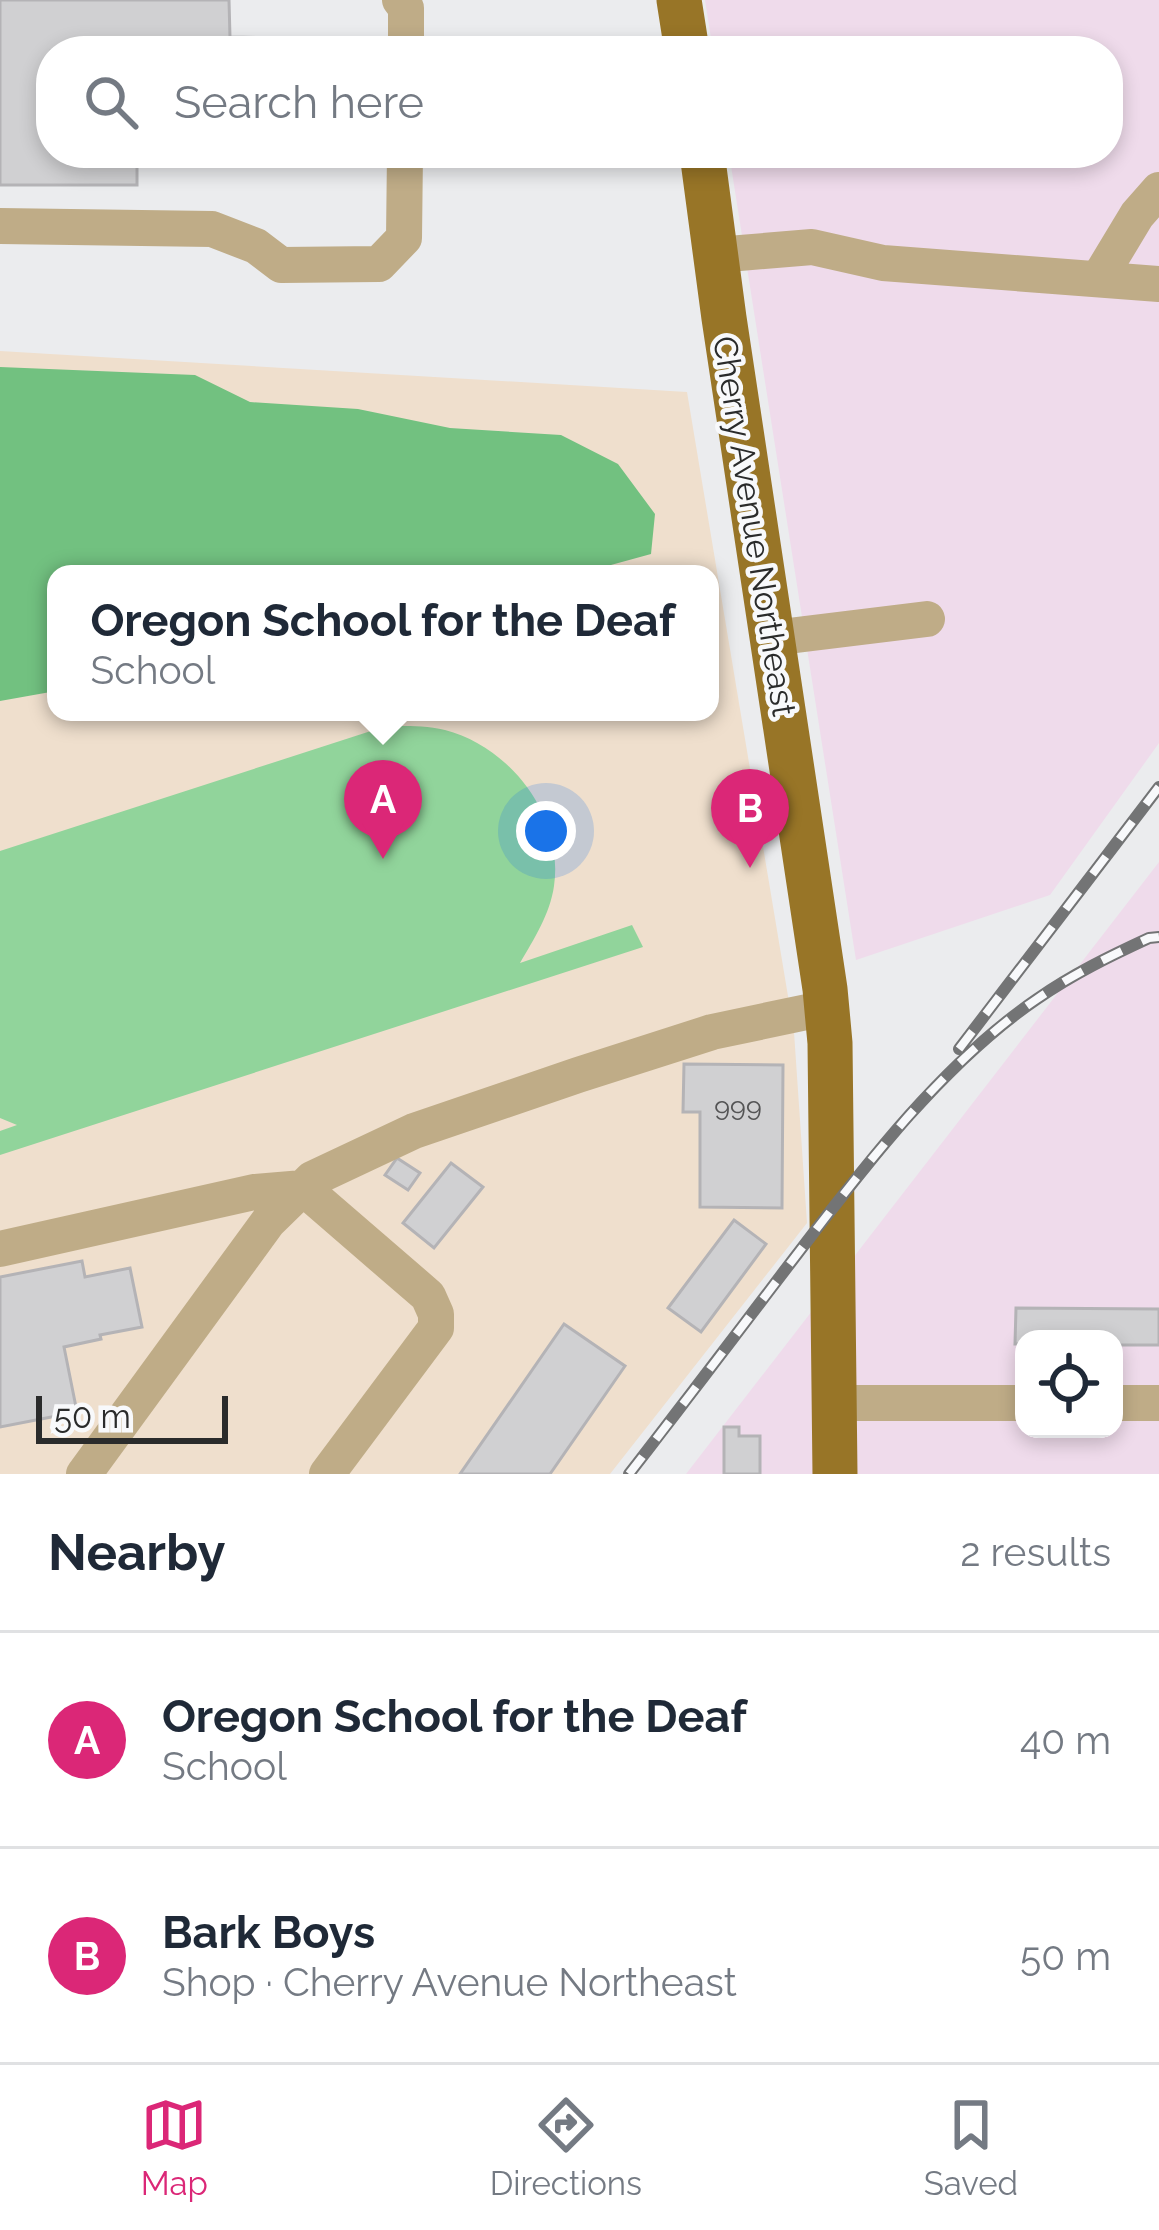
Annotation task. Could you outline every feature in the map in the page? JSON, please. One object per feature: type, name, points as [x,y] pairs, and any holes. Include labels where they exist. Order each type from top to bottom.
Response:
[{"type":"main road","points":[[680,0],[685,36]]},
{"type":"main road","name":"Cherry Avenue Northeast","points":[[704,168],[826,1008],[835,1474]]},
{"type":"street","points":[[400,0],[406,8],[406,36]]},
{"type":"street","points":[[0,226],[212,229],[256,246],[281,265],[380,264],[404,238],[405,168]]},
{"type":"street","points":[[1100,278],[1159,190]]},
{"type":"street","points":[[716,255],[812,247],[883,263],[1159,284]]},
{"type":"street","points":[[772,638],[927,620]]},
{"type":"street","points":[[84,1474],[268,1222],[312,1179],[414,1131],[712,1032],[826,1008]]},
{"type":"street","points":[[0,1250],[254,1192],[303,1188],[428,1296],[436,1314],[436,1328],[327,1474]]},
{"type":"street","points":[[835,1403],[1015,1403]]},
{"type":"street","points":[[1123,1403],[1159,1403]]},
{"type":"shaded area","points":[[705,0],[1159,0],[1159,743],[1050,895],[856,960],[731,168],[1123,168],[1123,36],[711,36]]},
{"type":"shaded area","points":[[0,351],[687,392],[716,565],[47,565],[47,721],[719,721],[719,583],[794,1032],[807,1223],[610,1474],[0,1474]]},
{"type":"shaded area","points":[[1159,862],[1159,1474],[686,1474]]},
{"type":"green space","points":[[0,367],[195,375],[250,402],[358,409],[450,428],[561,435],[618,464],[655,514],[651,554],[611,565],[47,565],[47,693],[0,701]]},
{"type":"green space","points":[[398,726],[445,730],[491,752],[528,789],[541,811],[555,860],[554,886],[545,916],[520,963],[632,925],[643,947],[0,1155],[0,1131],[17,1125],[0,1118],[0,851]]},
{"type":"building","points":[[0,0],[229,0],[230,36],[36,36],[36,168],[137,168],[137,185],[0,185]]},
{"type":"building","points":[[684,1064],[783,1065],[782,1208],[700,1207],[700,1112],[683,1112]]},
{"type":"building","points":[[397,1158],[420,1173],[408,1190],[385,1175]]},
{"type":"building","points":[[451,1163],[483,1187],[434,1248],[403,1223]]},
{"type":"building","points":[[734,1220],[766,1244],[701,1332],[668,1308]]},
{"type":"building","points":[[82,1261],[85,1277],[130,1268],[142,1327],[64,1347],[77,1412],[0,1427],[0,1277]]},
{"type":"building","points":[[1016,1308],[1159,1309],[1159,1345],[1123,1345],[1123,1330],[1015,1330]]},
{"type":"building","points":[[564,1324],[625,1366],[550,1474],[460,1474]]},
{"type":"building","points":[[724,1427],[739,1427],[739,1436],[760,1436],[760,1474],[724,1474]]},
{"type":"railway","points":[[959,1049],[1159,787]]},
{"type":"railway","points":[[629,1474],[849,1188],[937,1085],[1002,1025],[1051,990],[1120,952],[1159,937]]},
{"type":"place","name":"Oregon School for the Deaf","points":[[383,859]]},
{"type":"place","name":"Bark Boys","points":[[750,868]]}]
